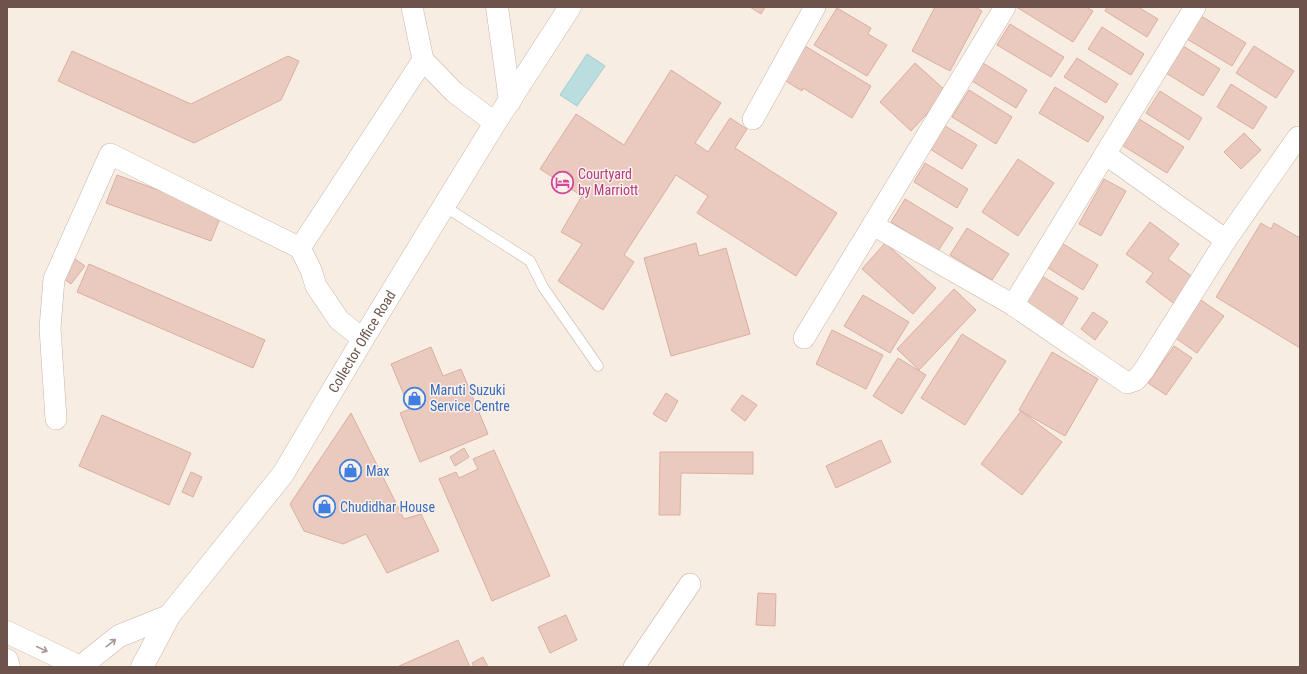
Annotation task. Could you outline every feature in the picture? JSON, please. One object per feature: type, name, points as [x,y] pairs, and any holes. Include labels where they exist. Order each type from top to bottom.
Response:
[{"type":"main road","points":[[497,7],[510,101]]},
{"type":"main road","name":"Collector Office Road","points":[[142,667],[169,616],[283,474],[362,339],[495,123],[570,7]]},
{"type":"main road","points":[[59,667],[64,665],[81,667],[119,636],[169,616]]},
{"type":"main road","points":[[7,632],[81,667]]},
{"type":"main road","points":[[7,660],[9,667]]},
{"type":"street","points":[[412,7],[423,60],[454,92],[495,123]]},
{"type":"street","points":[[753,119],[815,7]]},
{"type":"street","points":[[804,338],[1005,7]]},
{"type":"street","points":[[1013,305],[1195,7]]},
{"type":"street","points":[[300,248],[423,60]]},
{"type":"street","points":[[873,225],[1013,305],[1127,383],[1136,380],[1144,370],[1226,240],[1299,136]]},
{"type":"street","points":[[56,419],[50,328],[54,279],[110,154],[300,248],[311,270],[316,286],[339,320],[362,339]]},
{"type":"street","points":[[1105,154],[1226,240]]},
{"type":"street","points":[[634,667],[690,584]]},
{"type":"lane","points":[[444,206],[530,261],[543,287],[598,366]]},
{"type":"water","points":[[587,54],[605,66],[577,106],[560,95]]},
{"type":"building","points":[[750,7],[765,7],[761,14]]},
{"type":"building","points":[[935,7],[975,7],[982,11],[950,71],[912,51]]},
{"type":"building","points":[[1086,7],[1093,11],[1073,42],[1018,8]]},
{"type":"building","points":[[1107,7],[1138,7],[1158,19],[1147,37],[1105,11]]},
{"type":"building","points":[[837,8],[871,28],[868,34],[887,45],[867,76],[814,45]]},
{"type":"building","points":[[1201,16],[1246,43],[1232,66],[1187,39]]},
{"type":"building","points":[[1010,24],[1064,57],[1051,77],[997,45]]},
{"type":"building","points":[[1102,27],[1144,54],[1131,75],[1088,49]]},
{"type":"building","points":[[805,46],[871,86],[852,118],[803,88],[802,91],[784,80]]},
{"type":"building","points":[[1183,46],[1220,69],[1203,96],[1166,73]]},
{"type":"building","points":[[1254,46],[1294,71],[1276,98],[1236,73]]},
{"type":"building","points":[[72,51],[191,104],[288,56],[299,61],[281,100],[194,143],[58,81]]},
{"type":"building","points":[[1077,58],[1118,84],[1106,103],[1064,77]]},
{"type":"building","points":[[915,63],[947,92],[911,131],[880,102]]},
{"type":"building","points":[[983,63],[1027,90],[1016,108],[972,81]]},
{"type":"building","points":[[671,70],[721,103],[695,143],[708,152],[730,118],[747,129],[735,148],[837,213],[796,276],[697,213],[708,196],[676,175],[624,255],[634,262],[603,310],[558,281],[582,244],[561,232],[582,196],[540,169],[576,114],[624,145]]},
{"type":"building","points":[[1231,84],[1267,107],[1253,129],[1217,107]]},
{"type":"building","points":[[1055,87],[1104,117],[1088,142],[1039,113]]},
{"type":"building","points":[[969,90],[1012,117],[996,144],[952,117]]},
{"type":"building","points":[[1160,91],[1202,118],[1189,140],[1146,113]]},
{"type":"building","points":[[1136,117],[1184,147],[1167,173],[1120,144]]},
{"type":"building","points":[[945,126],[977,145],[962,169],[930,149]]},
{"type":"building","points":[[1244,133],[1261,150],[1241,169],[1224,152]]},
{"type":"building","points":[[1018,159],[1054,183],[1018,236],[982,212]]},
{"type":"building","points":[[925,163],[968,189],[957,208],[914,182]]},
{"type":"building","points":[[117,175],[222,213],[211,241],[106,203]]},
{"type":"building","points":[[1104,179],[1126,191],[1101,236],[1079,224]]},
{"type":"building","points":[[905,199],[953,228],[938,251],[891,222]]},
{"type":"building","points":[[1150,222],[1179,244],[1168,259],[1197,280],[1177,306],[1146,282],[1153,273],[1126,254]]},
{"type":"building","points":[[1261,223],[1271,229],[1274,223],[1298,237],[1300,235],[1300,348],[1216,297]]},
{"type":"building","points":[[967,228],[1009,254],[992,280],[950,255]]},
{"type":"building","points":[[1060,242],[1098,265],[1083,290],[1045,266]]},
{"type":"building","points":[[696,243],[699,256],[726,248],[750,334],[671,356],[644,258]]},
{"type":"building","points":[[885,243],[936,288],[913,314],[862,269]]},
{"type":"building","points":[[75,259],[85,266],[71,284],[61,277]]},
{"type":"building","points":[[89,264],[265,340],[253,368],[77,292]]},
{"type":"building","points":[[1040,275],[1078,298],[1062,325],[1023,302]]},
{"type":"building","points":[[954,289],[976,310],[919,370],[897,349]]},
{"type":"building","points":[[863,295],[909,322],[890,353],[844,326]]},
{"type":"building","points":[[1201,300],[1224,316],[1197,353],[1174,337]]},
{"type":"building","points":[[1093,312],[1108,322],[1095,340],[1081,329]]},
{"type":"building","points":[[832,330],[883,355],[866,389],[816,364]]},
{"type":"building","points":[[962,334],[1006,361],[965,425],[921,398]]},
{"type":"building","points":[[1174,346],[1192,358],[1166,395],[1148,383]]},
{"type":"building","points":[[431,347],[443,376],[461,369],[488,434],[420,462],[400,413],[410,409],[391,364]]},
{"type":"building","points":[[1052,352],[1098,379],[1065,436],[1019,410]]},
{"type":"building","points":[[898,358],[926,375],[902,414],[873,396]]},
{"type":"building","points":[[666,393],[678,401],[666,422],[653,414]]},
{"type":"building","points":[[742,395],[757,405],[745,421],[731,410]]},
{"type":"building","points":[[1021,411],[1062,442],[1022,495],[981,464]]},
{"type":"building","points":[[351,413],[404,519],[421,514],[439,551],[387,573],[366,534],[343,544],[304,531],[290,504]]},
{"type":"building","points":[[102,415],[191,453],[169,505],[79,466]]},
{"type":"building","points":[[881,440],[891,462],[836,488],[826,466]]},
{"type":"building","points":[[464,448],[469,457],[455,466],[450,457]]},
{"type":"building","points":[[494,450],[550,576],[492,601],[439,479],[456,472],[459,478],[478,469],[473,459]]},
{"type":"building","points":[[660,452],[753,452],[753,474],[681,473],[680,515],[659,515]]},
{"type":"building","points":[[191,472],[202,477],[193,497],[182,492]]},
{"type":"building","points":[[758,593],[776,594],[775,626],[756,625]]},
{"type":"building","points":[[566,615],[577,640],[550,653],[538,627]]},
{"type":"building","points":[[458,640],[470,667],[397,667]]},
{"type":"building","points":[[483,657],[488,667],[474,667],[472,663]]},
{"type":"place","name":"Courtyard by Marriott","points":[[562,182]]},
{"type":"place","name":"Maruti Suzuki Service Centre","points":[[414,398]]},
{"type":"place","name":"Max","points":[[350,471]]},
{"type":"place","name":"Chudidhar House","points":[[324,507]]}]
